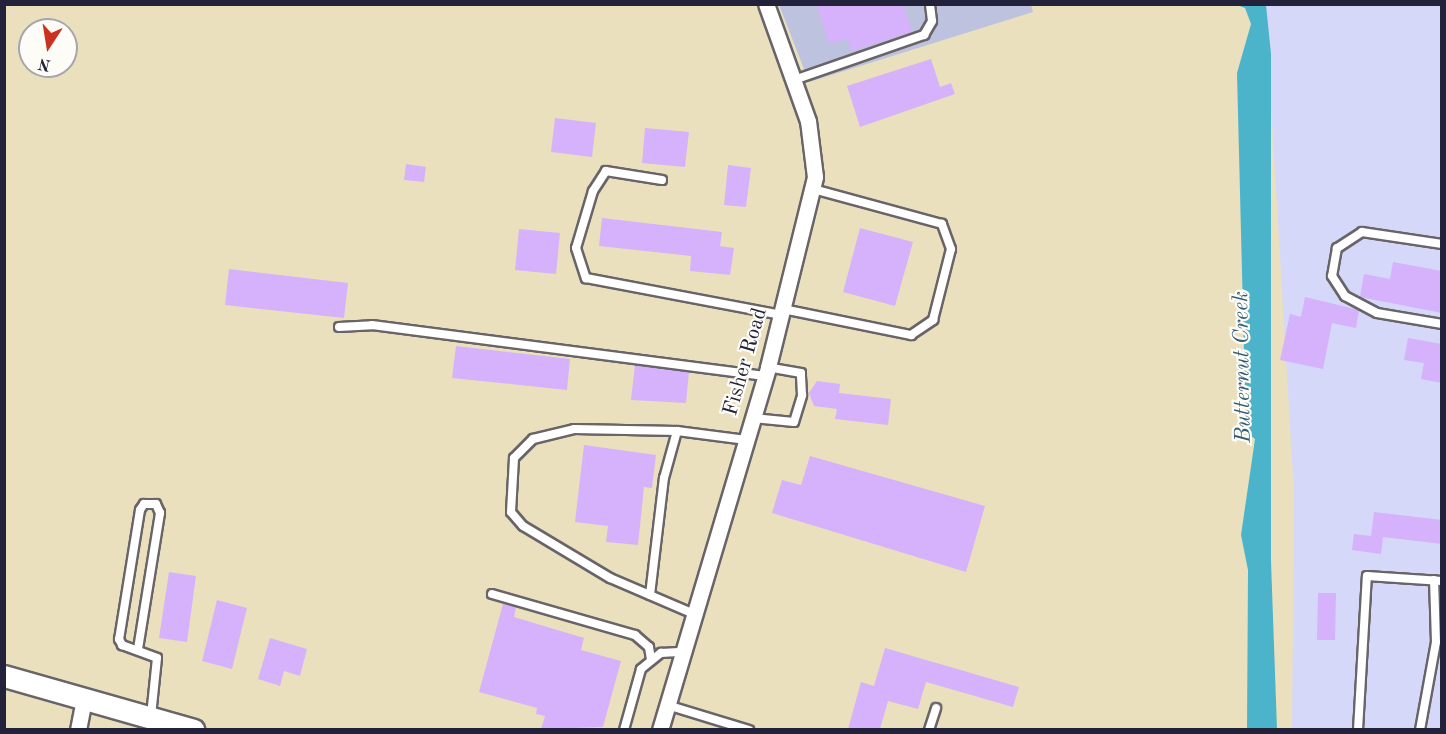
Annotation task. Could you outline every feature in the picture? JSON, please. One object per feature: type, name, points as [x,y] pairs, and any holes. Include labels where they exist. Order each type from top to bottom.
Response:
[{"type":"main road","points":[[4,676],[193,729]]},
{"type":"street","name":"Fisher Road","points":[[660,729],[753,418],[783,312],[813,189],[814,154],[794,80],[766,4]]},
{"type":"street","points":[[78,729],[84,699]]},
{"type":"lane","points":[[794,80],[924,35],[932,21],[930,4]]},
{"type":"lane","points":[[662,180],[606,171],[593,191],[576,248],[586,278],[911,335],[933,320],[951,249],[942,224],[813,189]]},
{"type":"lane","points":[[1442,244],[1362,232],[1337,248],[1332,276],[1344,296],[1377,313],[1442,324]]},
{"type":"lane","points":[[339,327],[372,325],[766,372],[801,373],[800,404],[794,422],[753,418]]},
{"type":"lane","points":[[694,614],[610,578],[523,526],[511,512],[514,458],[533,439],[574,429],[677,431],[746,440]]},
{"type":"lane","points":[[651,595],[664,478],[677,431]]},
{"type":"lane","points":[[138,650],[160,513],[156,504],[144,504],[140,510],[119,639],[138,650],[157,658],[151,718]]},
{"type":"lane","points":[[1358,729],[1367,576],[1438,580],[1436,642],[1420,729]]},
{"type":"lane","points":[[492,594],[635,635],[649,647],[651,660]]},
{"type":"lane","points":[[624,729],[641,669],[661,653],[683,652]]},
{"type":"lane","points":[[667,705],[748,729]]},
{"type":"lane","points":[[929,729],[936,708]]},
{"type":"shaded area","points":[[1031,4],[1033,12],[809,82],[779,5]]},
{"type":"shaded area","points":[[1265,5],[1441,5],[1441,729],[1292,729],[1294,493]]},
{"type":"water","points":[[1237,5],[1266,5],[1271,54],[1271,561],[1277,729],[1247,729],[1248,570],[1241,535],[1255,439],[1246,432],[1237,73],[1251,24],[1245,8]]},
{"type":"building","points":[[816,4],[903,4],[912,32],[852,51],[847,39],[829,44]]},
{"type":"building","points":[[931,59],[940,87],[951,83],[955,94],[860,127],[847,86]]},
{"type":"building","points":[[555,118],[596,123],[592,157],[551,152]]},
{"type":"building","points":[[645,128],[689,132],[685,167],[642,163]]},
{"type":"building","points":[[406,164],[426,167],[424,182],[404,180]]},
{"type":"building","points":[[728,165],[751,168],[746,207],[724,205]]},
{"type":"building","points":[[602,218],[722,232],[720,246],[734,248],[730,275],[690,271],[691,256],[599,246]]},
{"type":"building","points":[[860,228],[913,242],[895,306],[843,292]]},
{"type":"building","points":[[519,229],[560,233],[556,274],[515,270]]},
{"type":"building","points":[[1393,262],[1442,271],[1442,313],[1360,297],[1364,274],[1390,279]]},
{"type":"building","points":[[229,269],[348,283],[344,318],[225,305]]},
{"type":"building","points":[[1305,297],[1359,310],[1356,328],[1332,323],[1323,369],[1280,360],[1290,314],[1301,317]]},
{"type":"building","points":[[1408,338],[1442,344],[1442,383],[1421,379],[1424,363],[1404,360]]},
{"type":"building","points":[[456,346],[570,359],[567,390],[452,378]]},
{"type":"building","points":[[635,365],[689,372],[686,403],[631,400]]},
{"type":"building","points":[[817,381],[840,384],[839,393],[891,399],[888,425],[835,419],[837,409],[814,406],[809,393]]},
{"type":"building","points":[[584,445],[656,455],[652,488],[644,487],[638,545],[606,542],[608,526],[575,522]]},
{"type":"building","points":[[810,456],[985,506],[966,572],[772,513],[782,480],[801,485]]},
{"type":"building","points":[[1374,512],[1442,520],[1442,544],[1383,537],[1381,554],[1352,550],[1354,534],[1371,536]]},
{"type":"building","points":[[169,572],[196,576],[187,642],[159,638]]},
{"type":"building","points":[[1318,593],[1336,593],[1335,640],[1317,640]]},
{"type":"building","points":[[217,600],[247,608],[232,669],[202,661]]},
{"type":"building","points":[[503,604],[516,607],[514,617],[584,638],[581,650],[621,661],[603,727],[541,729],[545,716],[536,714],[537,708],[479,692]]},
{"type":"building","points":[[270,638],[307,649],[300,676],[284,671],[280,686],[258,679]]},
{"type":"building","points":[[885,648],[1019,687],[1013,707],[926,682],[918,709],[888,701],[880,729],[848,729],[861,682],[874,686]]},
{"type":"water label","name":"Butternut Creek","points":[[1243,367]]}]
